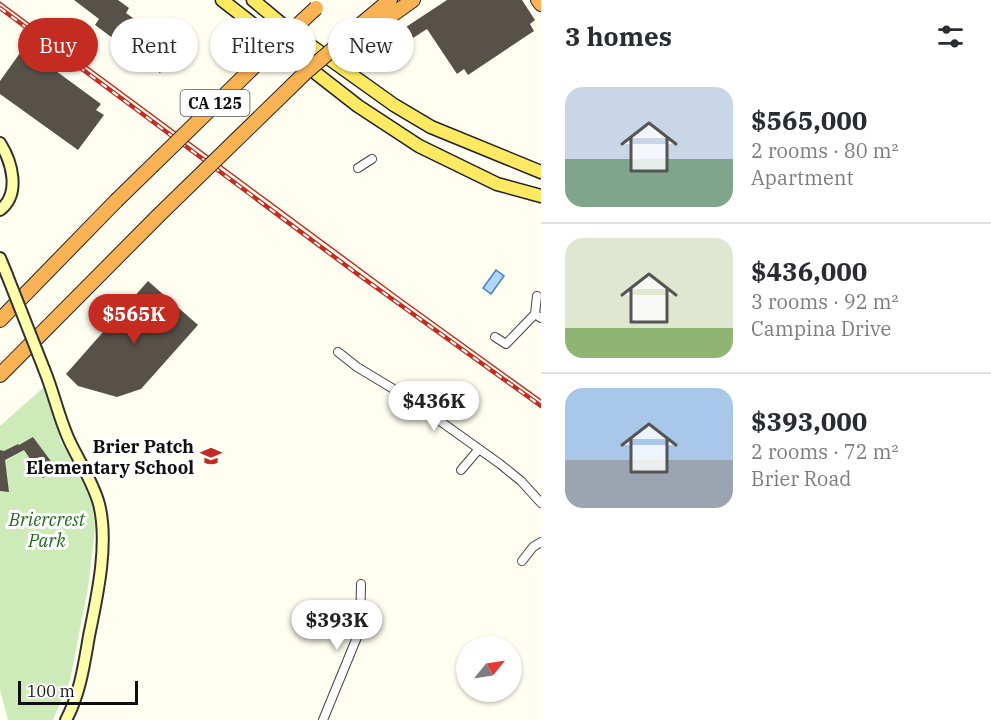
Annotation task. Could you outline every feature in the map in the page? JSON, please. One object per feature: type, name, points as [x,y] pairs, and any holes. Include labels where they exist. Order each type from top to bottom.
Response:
[{"type":"highway","name":"CA 125","points":[[369,18],[390,0]]},
{"type":"highway","points":[[388,18],[413,0]]},
{"type":"highway","points":[[538,0],[541,4]]},
{"type":"highway","name":"CA 125","points":[[0,320],[116,201],[321,4]]},
{"type":"highway","name":"CA 125","points":[[0,375],[158,216],[305,72],[328,53]]},
{"type":"highway","points":[[0,306],[58,260]]},
{"type":"main road","points":[[222,0],[358,106],[419,146],[497,183],[541,196]]},
{"type":"main road","points":[[253,0],[289,30],[412,116],[431,127],[541,172]]},
{"type":"street","points":[[0,142],[13,174],[12,192],[6,205],[0,210]]},
{"type":"street","points":[[358,168],[372,159]]},
{"type":"street","points":[[0,258],[44,369],[69,442],[94,487],[102,523],[102,562],[91,626],[80,685],[66,720]]},
{"type":"street","points":[[495,337],[506,344],[538,316],[537,296]]},
{"type":"street","points":[[338,352],[479,449],[521,481],[541,502]]},
{"type":"street","points":[[461,470],[479,449]]},
{"type":"street","points":[[522,561],[533,547],[541,542]]},
{"type":"street","points":[[323,720],[360,630],[360,584]]},
{"type":"green space","name":"Briercrest Park","points":[[44,387],[61,442],[83,480],[92,503],[95,528],[88,588],[70,680],[53,720],[8,720],[0,690],[0,426]]},
{"type":"water","points":[[496,270],[504,276],[491,294],[483,288]]},
{"type":"building","points":[[74,0],[118,0],[129,8],[126,13],[133,18],[110,18],[110,36],[98,27],[98,18]]},
{"type":"building","points":[[447,0],[522,0],[535,20],[530,24],[534,31],[468,75],[464,69],[457,74],[427,29],[414,37],[414,22]]},
{"type":"building","points":[[18,56],[18,72],[57,72],[101,104],[96,110],[104,115],[78,150],[0,94],[0,81]]},
{"type":"building","points":[[148,281],[198,325],[141,389],[117,397],[78,386],[66,374]]},
{"type":"building","points":[[33,437],[53,464],[51,466],[55,471],[43,478],[24,450],[5,460],[9,492],[0,491],[0,450],[4,451]]},
{"type":"tram line","points":[[0,2],[541,400]]},
{"type":"railway","points":[[0,8],[356,273],[541,406]]},
{"type":"place","name":"Brier Patch Elementary School","points":[[211,456]]}]
